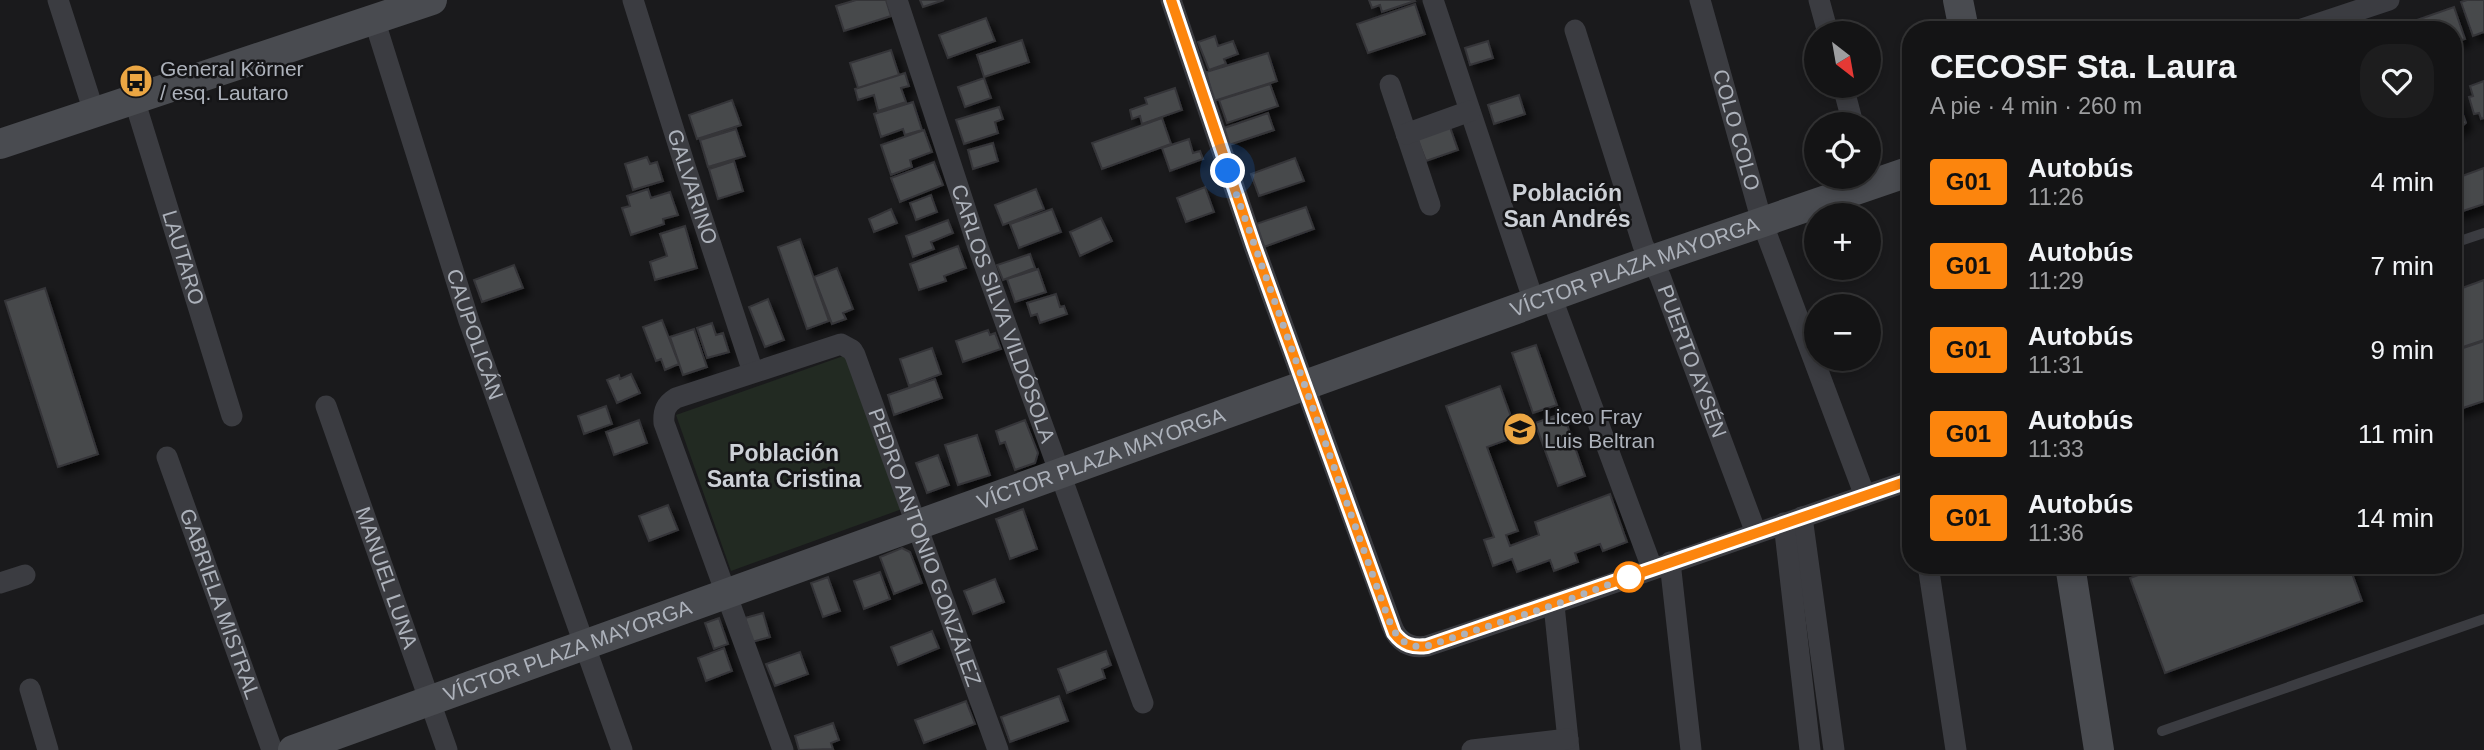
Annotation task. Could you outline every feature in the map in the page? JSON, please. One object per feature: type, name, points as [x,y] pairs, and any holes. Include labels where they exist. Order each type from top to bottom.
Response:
[{"type":"street","points":[[58,0],[94,112]]},
{"type":"street","name":"GALVARINO","points":[[634,0],[688,178],[753,372]]},
{"type":"street","name":"CARLOS SILVA VILDÓSOLA","points":[[897,0],[978,247],[1143,703]]},
{"type":"street","points":[[1171,0],[1304,386],[1394,633],[1405,644],[1427,646],[1554,605],[1661,565],[1902,483]]},
{"type":"street","points":[[1433,0],[1470,111],[1543,299],[1661,565],[1691,750]]},
{"type":"street","name":"COLO COLO","points":[[1700,0],[1762,222],[1865,496]]},
{"type":"street","points":[[1819,0],[1825,21]]},
{"type":"street","points":[[1958,0],[1962,21]]},
{"type":"street","points":[[2326,21],[2389,0]]},
{"type":"street","points":[[0,144],[374,19],[413,3]]},
{"type":"street","name":"CAUPOLICÁN","points":[[374,19],[468,321],[622,750]]},
{"type":"street","name":"PUERTO AYSÉN","points":[[1575,30],[1643,245],[1652,260],[1756,533]]},
{"type":"street","points":[[1390,85],[1430,205]]},
{"type":"street","name":"LAUTARO","points":[[134,99],[232,416]]},
{"type":"street","points":[[1406,134],[1470,111]]},
{"type":"street","name":"VÍCTOR PLAZA MAYORGA","points":[[1881,178],[1902,173]]},
{"type":"street","name":"VÍCTOR PLAZA MAYORGA","points":[[293,750],[1848,189]]},
{"type":"street","name":"PEDRO ANTONIO GONZÁLEZ","points":[[753,372],[835,345],[847,346],[855,355],[998,750]]},
{"type":"street","points":[[753,372],[676,398],[665,408],[664,423],[783,750]]},
{"type":"street","name":"MANUEL LUNA","points":[[326,406],[447,750]]},
{"type":"street","name":"GABRIELA MISTRAL","points":[[167,457],[272,750]]},
{"type":"street","points":[[1793,520],[1810,750]]},
{"type":"street","points":[[1793,520],[1833,750]]},
{"type":"street","points":[[1929,574],[1956,750]]},
{"type":"street","points":[[2071,574],[2099,750]]},
{"type":"street","points":[[0,583],[25,575]]},
{"type":"street","points":[[1472,750],[1568,744],[1554,605]]},
{"type":"street","points":[[30,690],[48,750]]},
{"type":"lane","points":[[2462,240],[2484,233]]},
{"type":"lane","points":[[2162,731],[2484,619]]},
{"type":"shaded area","points":[[849,354],[902,509],[731,571],[676,415]]},
{"type":"building","points":[[856,0],[886,0],[891,16],[844,31],[836,6]]},
{"type":"building","points":[[920,0],[944,0],[923,7]]},
{"type":"building","points":[[1369,0],[1415,1],[1382,12],[1380,5],[1372,8]]},
{"type":"building","points":[[2484,0],[2484,32],[2473,36],[2461,2]]},
{"type":"building","points":[[1415,4],[1425,34],[1368,53],[1357,24]]},
{"type":"building","points":[[2454,7],[2459,21],[2414,21]]},
{"type":"building","points":[[986,18],[995,41],[948,58],[939,35]]},
{"type":"building","points":[[1215,36],[1218,46],[1233,41],[1238,54],[1224,59],[1226,64],[1209,70],[1198,42]]},
{"type":"building","points":[[1022,40],[1029,62],[984,77],[977,55]]},
{"type":"building","points":[[1488,41],[1493,58],[1470,65],[1465,48]]},
{"type":"building","points":[[891,50],[899,75],[858,88],[850,63]]},
{"type":"building","points":[[1268,53],[1277,81],[1214,101],[1206,72]]},
{"type":"building","points":[[905,73],[909,86],[901,88],[906,102],[878,111],[874,95],[858,100],[855,89]]},
{"type":"building","points":[[984,78],[991,98],[965,107],[958,87]]},
{"type":"building","points":[[2484,81],[2484,118],[2481,119],[2479,113],[2474,114],[2469,97],[2473,96],[2470,86]]},
{"type":"building","points":[[1270,84],[1278,106],[1227,123],[1219,100]]},
{"type":"building","points":[[1175,88],[1182,110],[1142,124],[1140,116],[1132,119],[1130,110],[1147,104],[1145,98]]},
{"type":"building","points":[[1519,95],[1525,114],[1494,124],[1488,105]]},
{"type":"building","points":[[732,100],[741,125],[697,139],[689,115]]},
{"type":"building","points":[[913,102],[922,130],[905,135],[903,129],[881,137],[874,114]]},
{"type":"building","points":[[999,107],[1003,119],[995,122],[998,133],[964,144],[956,120]]},
{"type":"building","points":[[1268,113],[1274,130],[1229,145],[1224,128]]},
{"type":"building","points":[[1162,118],[1171,144],[1102,169],[1092,143]]},
{"type":"building","points":[[1450,127],[1458,150],[1426,161],[1417,138]]},
{"type":"building","points":[[736,129],[745,156],[708,167],[700,140]]},
{"type":"building","points":[[924,130],[932,152],[910,160],[912,167],[891,175],[881,145]]},
{"type":"building","points":[[1189,139],[1193,153],[1200,151],[1203,159],[1170,171],[1162,148]]},
{"type":"building","points":[[993,143],[998,161],[973,169],[968,150]]},
{"type":"building","points":[[647,157],[650,164],[657,162],[663,181],[633,190],[625,164]]},
{"type":"building","points":[[1295,158],[1304,181],[1259,196],[1251,174]]},
{"type":"building","points":[[734,161],[743,191],[718,199],[709,169]]},
{"type":"building","points":[[934,162],[943,185],[900,202],[891,178]]},
{"type":"building","points":[[2484,168],[2484,204],[2462,211],[2462,176]]},
{"type":"building","points":[[1205,187],[1214,212],[1186,222],[1177,198]]},
{"type":"building","points":[[648,189],[651,198],[670,192],[678,215],[663,219],[664,224],[631,235],[622,208],[630,206],[627,196]]},
{"type":"building","points":[[1036,189],[1044,209],[1003,225],[995,205]]},
{"type":"building","points":[[931,195],[937,212],[916,220],[910,203]]},
{"type":"building","points":[[1306,207],[1314,229],[1264,247],[1256,224]]},
{"type":"building","points":[[891,209],[897,223],[874,232],[869,219]]},
{"type":"building","points":[[1052,209],[1061,232],[1019,248],[1010,224]]},
{"type":"building","points":[[1101,218],[1112,241],[1080,256],[1070,232]]},
{"type":"building","points":[[948,220],[953,233],[931,242],[934,249],[913,257],[906,236]]},
{"type":"building","points":[[685,226],[697,268],[655,280],[650,262],[667,256],[660,234]]},
{"type":"building","points":[[800,239],[829,321],[807,329],[778,247]]},
{"type":"building","points":[[958,246],[966,268],[944,276],[946,281],[919,290],[910,264]]},
{"type":"building","points":[[1030,254],[1035,268],[1003,280],[997,265]]},
{"type":"building","points":[[514,265],[523,288],[482,302],[474,280]]},
{"type":"building","points":[[837,268],[853,309],[843,313],[846,319],[832,324],[814,277]]},
{"type":"building","points":[[1038,269],[1046,292],[1015,302],[1007,279]]},
{"type":"building","points":[[2484,280],[2484,340],[2462,347],[2462,288]]},
{"type":"building","points":[[45,288],[98,454],[58,467],[5,301]]},
{"type":"building","points":[[1056,294],[1060,307],[1064,306],[1067,314],[1040,323],[1037,314],[1031,316],[1027,303]]},
{"type":"building","points":[[768,299],[784,340],[765,347],[749,307]]},
{"type":"building","points":[[662,320],[679,364],[665,370],[661,359],[656,361],[643,327]]},
{"type":"building","points":[[712,323],[716,335],[723,333],[729,352],[707,358],[697,328]]},
{"type":"building","points":[[694,329],[707,367],[683,375],[670,337]]},
{"type":"building","points":[[988,330],[990,335],[995,333],[1001,349],[963,362],[956,341]]},
{"type":"building","points":[[2484,341],[2484,401],[2462,408],[2462,348]]},
{"type":"building","points":[[1536,345],[1557,405],[1533,413],[1512,353]]},
{"type":"building","points":[[932,348],[941,374],[909,386],[900,359]]},
{"type":"building","points":[[631,374],[640,393],[617,403],[607,380],[619,375],[620,379]]},
{"type":"building","points":[[935,379],[942,398],[894,415],[888,395]]},
{"type":"building","points":[[1500,386],[1518,436],[1487,447],[1518,531],[1506,535],[1510,546],[1539,535],[1535,522],[1610,494],[1627,542],[1603,551],[1600,544],[1575,553],[1578,562],[1554,571],[1550,560],[1517,572],[1512,559],[1493,566],[1484,540],[1494,537],[1446,406]]},
{"type":"building","points":[[606,406],[612,424],[584,434],[578,416]]},
{"type":"building","points":[[1563,413],[1585,476],[1558,486],[1535,423]]},
{"type":"building","points":[[639,420],[647,443],[614,455],[606,432]]},
{"type":"building","points":[[1025,420],[1038,453],[1035,463],[1015,470],[1005,442],[1000,444],[996,431]]},
{"type":"building","points":[[977,435],[990,475],[958,485],[945,445]]},
{"type":"building","points":[[938,455],[949,485],[927,493],[916,463]]},
{"type":"building","points":[[668,505],[678,530],[649,541],[639,516]]},
{"type":"building","points":[[1023,509],[1037,549],[1010,559],[996,519]]},
{"type":"building","points":[[902,548],[910,552],[922,583],[894,594],[880,557]]},
{"type":"building","points":[[880,572],[890,599],[864,609],[854,581]]},
{"type":"building","points":[[2141,574],[2352,574],[2362,601],[2165,673],[2130,578]]},
{"type":"building","points":[[828,577],[840,611],[823,617],[811,583]]},
{"type":"building","points":[[995,579],[1004,602],[973,614],[964,591]]},
{"type":"building","points":[[763,613],[770,637],[752,642],[745,618]]},
{"type":"building","points":[[719,618],[728,644],[714,649],[705,623]]},
{"type":"building","points":[[932,631],[939,648],[898,665],[891,647]]},
{"type":"building","points":[[724,648],[732,671],[706,681],[698,658]]},
{"type":"building","points":[[1106,651],[1111,665],[1102,669],[1105,678],[1067,693],[1058,669]]},
{"type":"building","points":[[800,652],[808,674],[775,686],[766,664]]},
{"type":"building","points":[[1059,696],[1068,721],[1010,742],[1001,717]]},
{"type":"building","points":[[966,701],[975,724],[924,743],[915,720]]},
{"type":"building","points":[[833,723],[839,740],[831,743],[833,749],[799,750],[795,736]]},
{"type":"bus line","name":"G01","points":[[1171,0],[1304,386],[1394,633],[1405,644],[1427,646],[1554,605],[1652,568],[1902,483]]},
{"type":"place","name":"General Körner / esq. Lautaro","points":[[136,81]]},
{"type":"place","name":"Liceo Fray Luis Beltran","points":[[1520,429]]},
{"type":"district","name":"Población San Andrés","points":[[1567,206]]},
{"type":"district","name":"Población Santa Cristina","points":[[784,466]]},
{"type":"route","points":[[1228,171],[1382,601],[1394,633],[1399,639],[1412,646],[1427,646],[1554,605],[1629,577]]}]
